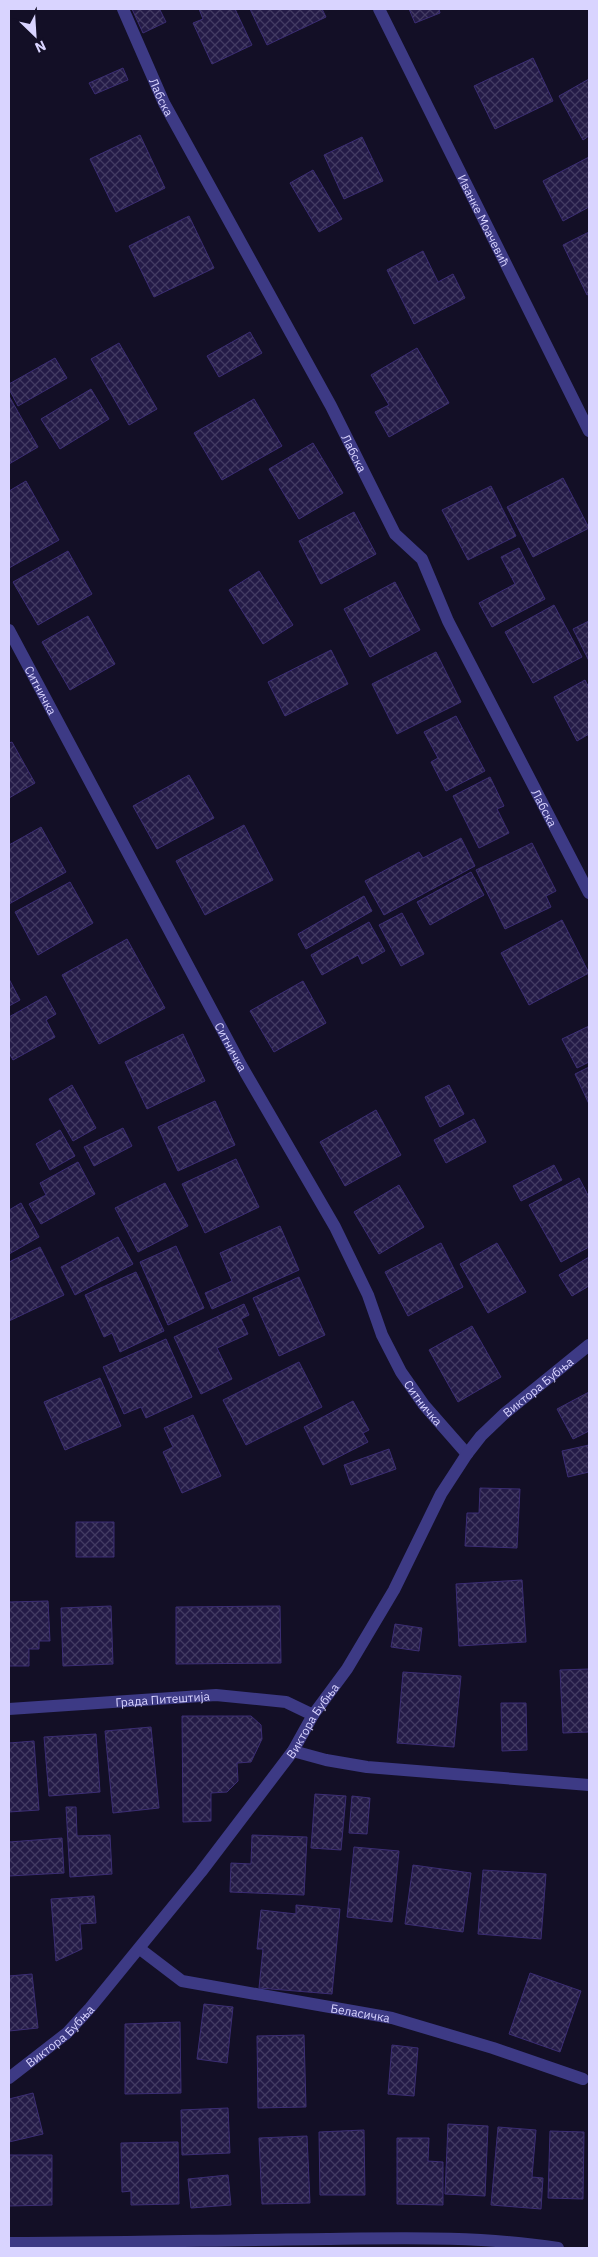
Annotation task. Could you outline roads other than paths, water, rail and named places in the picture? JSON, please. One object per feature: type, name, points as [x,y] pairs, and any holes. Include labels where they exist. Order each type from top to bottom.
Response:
[{"type":"street","name":"Лабска","points":[[123,9],[164,103],[331,406],[395,534],[406,542],[422,559],[429,572],[434,590],[448,621],[589,893]]},
{"type":"street","name":"Иванке Моачевић","points":[[379,9],[589,431]]},
{"type":"street","name":"Ситничка","points":[[9,630],[241,1065],[335,1227],[401,1372],[424,1405],[467,1454]]},
{"type":"street","name":"Виктора Бубња","points":[[9,2078],[67,2033],[140,1949],[293,1751],[313,1715],[346,1669],[389,1598],[441,1494],[481,1436],[504,1414],[589,1345]]},
{"type":"street","name":"Града Питештија","points":[[9,1709],[216,1695],[286,1702],[313,1715]]},
{"type":"street","points":[[293,1751],[326,1760],[367,1767],[589,1785]]},
{"type":"street","name":"Беласичка","points":[[140,1949],[182,1981],[392,2018],[493,2048],[583,2079]]},
{"type":"street","points":[[9,2243],[122,2246],[418,2238],[495,2240],[558,2248]]}]
